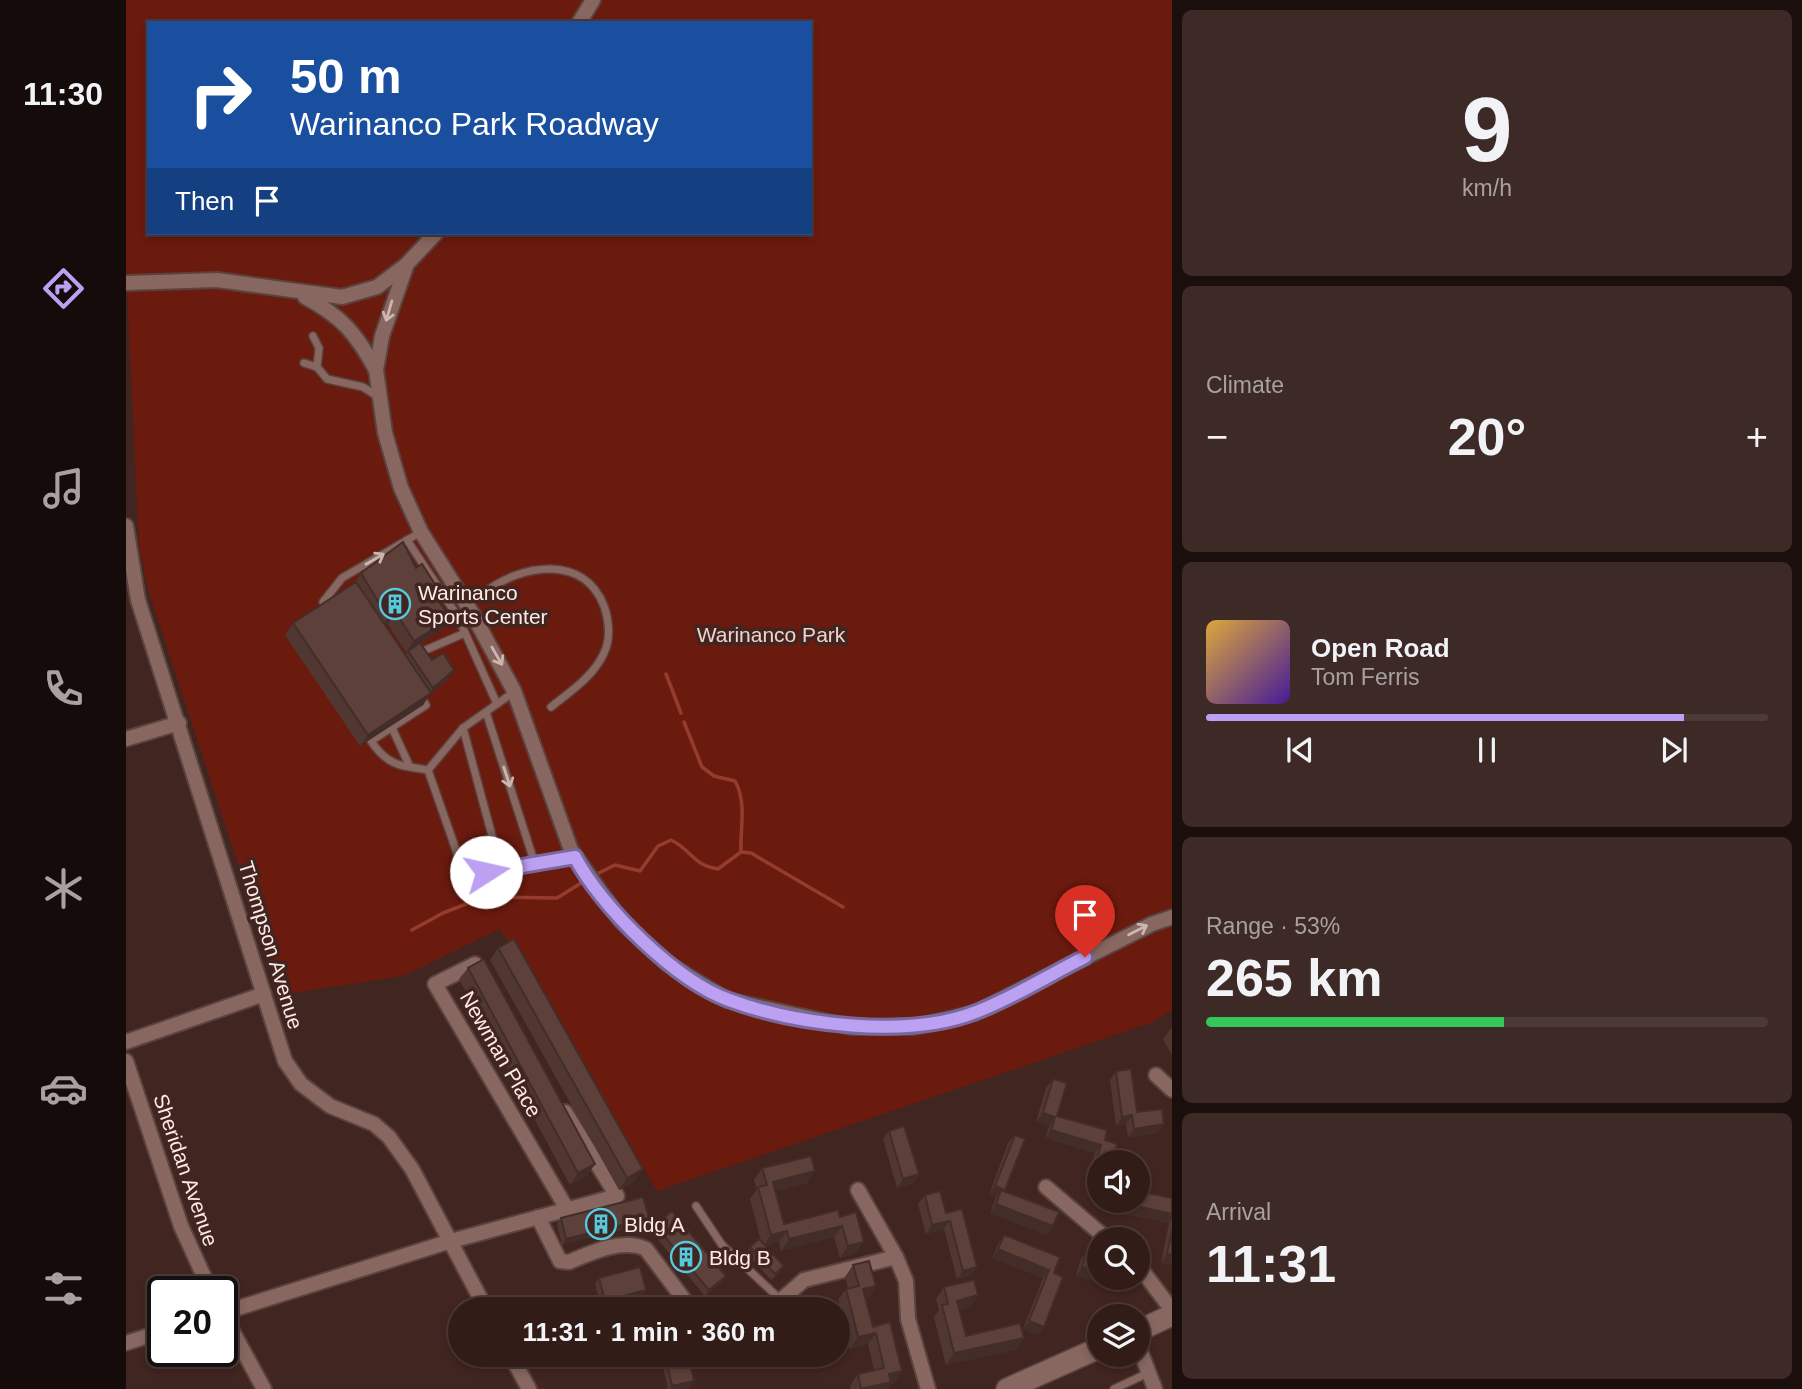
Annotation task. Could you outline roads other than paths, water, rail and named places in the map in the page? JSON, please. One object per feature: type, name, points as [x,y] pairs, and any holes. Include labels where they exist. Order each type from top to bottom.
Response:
[{"type":"main road","points":[[1150,1324],[1172,1312]]},
{"type":"main road","points":[[1007,1389],[1087,1353]]},
{"type":"street","points":[[580,21],[593,0]]},
{"type":"street","points":[[126,283],[217,280],[342,297],[377,287],[407,264],[434,235]]},
{"type":"street","points":[[376,370],[386,324],[407,264]]},
{"type":"street","points":[[298,293],[332,311],[359,338],[376,370],[385,433],[401,488],[421,531],[478,624],[514,691],[577,861],[621,921],[668,964],[727,1000],[851,1027],[914,1027],[975,1013],[1152,924],[1172,917]]},
{"type":"street","name":"Thompson Avenue","points":[[126,526],[127,549],[138,600],[285,1061],[302,1084],[330,1105],[374,1124],[389,1137],[412,1169],[480,1297]]},
{"type":"street","points":[[126,739],[179,723]]},
{"type":"street","name":"Newman Place","points":[[489,987],[475,964],[435,984],[567,1209]]},
{"type":"street","points":[[126,1042],[264,994]]},
{"type":"street","name":"Sheridan Avenue","points":[[126,1060],[181,1226],[204,1276]]},
{"type":"street","points":[[1156,1075],[1172,1090]]},
{"type":"street","name":"Newman Place","points":[[238,1307],[450,1241],[617,1196],[560,1103]]},
{"type":"street","points":[[1046,1186],[1093,1227]]},
{"type":"street","points":[[858,1190],[896,1256],[906,1281],[908,1319],[928,1389]]},
{"type":"street","points":[[538,1217],[560,1261],[569,1262],[623,1244],[637,1245],[646,1250],[686,1297]]},
{"type":"street","points":[[784,1297],[804,1280],[896,1256]]},
{"type":"street","points":[[1150,1282],[1172,1312]]},
{"type":"street","points":[[126,1343],[147,1336]]},
{"type":"street","points":[[238,1341],[264,1389]]},
{"type":"street","points":[[517,1367],[528,1389]]},
{"type":"street","points":[[1146,1367],[1155,1389]]},
{"type":"lane","points":[[313,336],[318,348],[317,367]]},
{"type":"lane","points":[[304,363],[317,367],[327,379],[363,387],[381,399]]},
{"type":"lane","points":[[323,602],[342,578],[421,531]]},
{"type":"lane","points":[[407,540],[465,633],[497,704]]},
{"type":"lane","points":[[485,592],[500,581],[539,568],[575,571],[599,594],[610,621],[605,652],[587,679],[551,707]]},
{"type":"lane","points":[[342,578],[348,586]]},
{"type":"lane","points":[[421,652],[465,633]]},
{"type":"lane","points":[[416,689],[426,705],[371,741],[387,760],[398,766],[428,770]]},
{"type":"lane","points":[[428,770],[463,728],[514,691]]},
{"type":"lane","points":[[486,712],[535,864]]},
{"type":"lane","points":[[463,728],[501,869]]},
{"type":"lane","points":[[393,729],[410,767]]},
{"type":"lane","points":[[428,770],[463,870],[471,875],[535,864],[577,861]]},
{"type":"lane","points":[[696,1206],[722,1245],[778,1297]]},
{"type":"lane","points":[[1114,1389],[1148,1373]]},
{"type":"waterway","points":[[666,674],[681,713]]},
{"type":"waterway","points":[[684,722],[702,767],[714,776],[735,781],[739,789],[742,806],[741,852]]},
{"type":"waterway","points":[[593,876],[615,865],[640,871],[658,846],[671,840],[697,861],[718,869],[741,852],[751,853],[843,907]]},
{"type":"waterway","points":[[412,930],[443,913],[484,897],[557,898],[586,880]]},
{"type":"place","name":"Warinanco Sports Center","points":[[395,604]]},
{"type":"place","name":"Bldg A","points":[[601,1224]]},
{"type":"place","name":"Bldg B","points":[[686,1257]]},
{"type":"park label","name":"Warinanco Park","points":[[771,634]]}]
